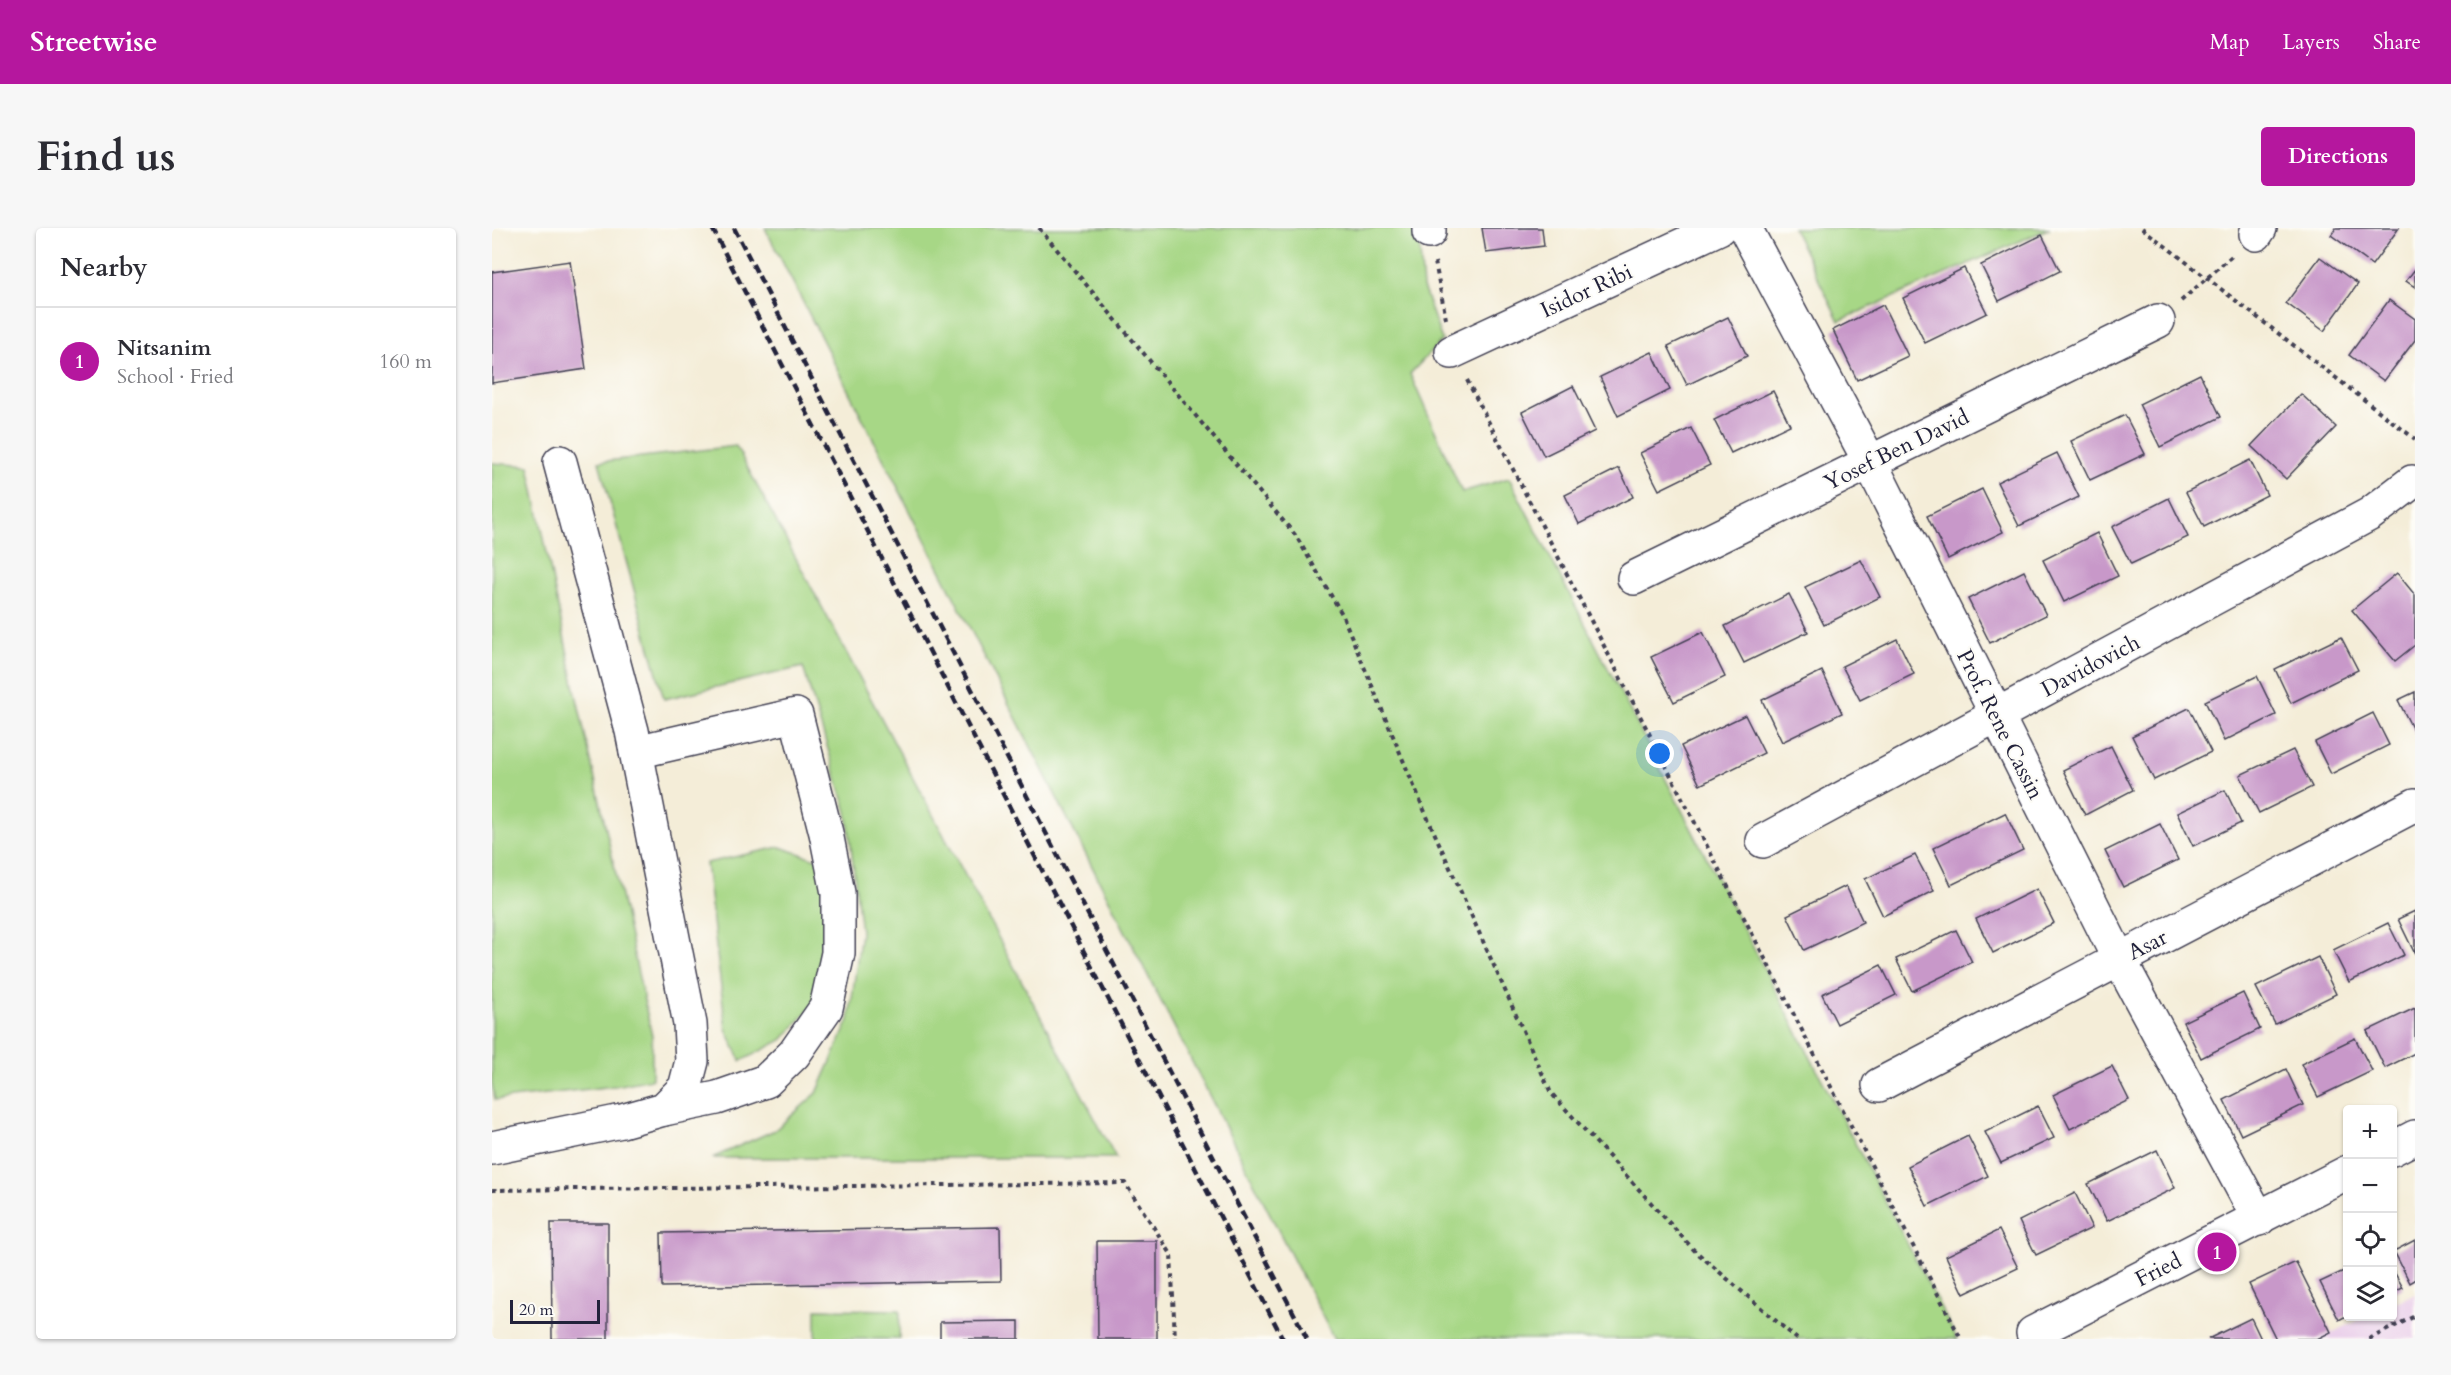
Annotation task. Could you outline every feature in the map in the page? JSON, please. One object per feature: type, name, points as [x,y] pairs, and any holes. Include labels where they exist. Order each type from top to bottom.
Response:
[{"type":"street","name":"Isidor Ribi","points":[[1452,352],[1719,228]]},
{"type":"street","name":"Prof. Rene Cassin","points":[[1745,228],[1870,462],[2119,959],[2259,1219]]},
{"type":"street","name":"Yosef Ben David","points":[[1634,578],[2158,321]]},
{"type":"street","points":[[560,462],[636,752],[690,1024],[692,1061],[685,1088],[664,1109]]},
{"type":"street","name":"Davidovich","points":[[1764,841],[2370,514],[2412,482]]},
{"type":"street","points":[[492,1148],[622,1121],[717,1098],[766,1081],[794,1054],[826,1008],[838,953],[838,893],[826,833],[796,715],[636,752]]},
{"type":"street","name":"Asar","points":[[1879,1085],[2415,805]]},
{"type":"street","points":[[2397,1146],[2415,1137]]},
{"type":"street","name":"Fried","points":[[2033,1333],[2343,1175]]},
{"type":"path","points":[[1039,228],[1302,545],[1342,614],[1421,803],[1551,1093],[1694,1250],[1797,1339]]},
{"type":"path","points":[[2142,228],[2415,439]]},
{"type":"path","points":[[1429,230],[1452,352],[1961,1339]]},
{"type":"path","points":[[2158,321],[2258,231]]},
{"type":"path","points":[[492,1190],[1125,1183],[1171,1254],[1175,1339]]},
{"type":"path","points":[[2369,1339],[2415,1316]]},
{"type":"shaded area","points":[[2415,1293],[2415,1339],[2318,1339],[2357,1321],[2397,1321],[2397,1302]]},
{"type":"green space","points":[[765,228],[1418,228],[1423,287],[1442,340],[1410,374],[1462,492],[1509,478],[1957,1339],[1334,1339]]},
{"type":"green space","points":[[1793,228],[2050,228],[1839,321]]},
{"type":"green space","points":[[736,446],[1116,1158],[712,1158],[775,1130],[817,1093],[849,1020],[861,932],[847,812],[803,667],[664,699],[599,462]]},
{"type":"green space","points":[[492,463],[529,466],[576,694],[652,1036],[652,1079],[615,1086],[495,1100],[492,1083]]},
{"type":"green space","points":[[780,847],[819,860],[831,904],[817,1001],[782,1040],[741,1061],[726,1029],[706,863]]},
{"type":"green space","points":[[816,1309],[900,1310],[899,1339],[816,1339]]},
{"type":"building","points":[[1482,228],[1542,228],[1544,246],[1486,253]]},
{"type":"building","points":[[2336,228],[2399,228],[2372,265],[2331,235]]},
{"type":"building","points":[[2042,235],[2060,271],[1999,301],[1981,265]]},
{"type":"building","points":[[2320,257],[2358,284],[2324,331],[2286,303]]},
{"type":"building","points":[[570,261],[586,369],[492,383],[492,272]]},
{"type":"building","points":[[1964,268],[1987,313],[1925,343],[1903,298]]},
{"type":"building","points":[[2415,269],[2415,287],[2406,281]]},
{"type":"building","points":[[2389,300],[2415,319],[2415,340],[2384,381],[2349,355]]},
{"type":"building","points":[[1883,305],[1908,356],[1857,380],[1833,330]]},
{"type":"building","points":[[1728,317],[1747,356],[1687,385],[1668,346]]},
{"type":"building","points":[[1652,352],[1670,390],[1618,416],[1600,377]]},
{"type":"building","points":[[2200,374],[2221,417],[2160,447],[2139,404]]},
{"type":"building","points":[[1573,386],[1595,431],[1544,456],[1522,412]]},
{"type":"building","points":[[1773,391],[1790,425],[1731,453],[1714,420]]},
{"type":"building","points":[[2301,394],[2336,427],[2286,479],[2251,446]]},
{"type":"building","points":[[2125,415],[2145,454],[2090,480],[2071,441]]},
{"type":"building","points":[[1691,428],[1710,465],[1659,490],[1640,453]]},
{"type":"building","points":[[2057,453],[2079,497],[2019,526],[1997,482]]},
{"type":"building","points":[[2250,460],[2267,495],[2204,527],[2186,492]]},
{"type":"building","points":[[1619,468],[1633,497],[1579,524],[1565,495]]},
{"type":"building","points":[[1982,489],[2003,532],[1948,559],[1927,516]]},
{"type":"building","points":[[2169,498],[2188,537],[2131,564],[2112,527]]},
{"type":"building","points":[[2097,533],[2118,576],[2064,602],[2043,560]]},
{"type":"building","points":[[1861,560],[1880,597],[1824,625],[1805,587]]},
{"type":"building","points":[[2024,571],[2046,615],[1990,643],[1968,599]]},
{"type":"building","points":[[2397,573],[2415,595],[2415,645],[2395,661],[2352,610]]},
{"type":"building","points":[[1789,594],[1808,632],[1744,663],[1725,626]]},
{"type":"building","points":[[1703,632],[1725,677],[1674,702],[1651,657]]},
{"type":"building","points":[[2341,637],[2358,670],[2291,703],[2275,669]]},
{"type":"building","points":[[1897,639],[1914,674],[1860,700],[1842,666]]},
{"type":"building","points":[[1822,671],[1842,713],[1782,742],[1762,700]]},
{"type":"building","points":[[2257,676],[2276,715],[2224,741],[2205,701]]},
{"type":"building","points":[[2415,692],[2415,734],[2398,700]]},
{"type":"building","points":[[2189,708],[2211,752],[2154,780],[2132,736]]},
{"type":"building","points":[[2373,713],[2389,745],[2331,774],[2315,742]]},
{"type":"building","points":[[1745,715],[1764,753],[1700,785],[1681,746]]},
{"type":"building","points":[[2111,746],[2133,790],[2085,815],[2063,770]]},
{"type":"building","points":[[2293,750],[2312,787],[2259,813],[2240,775]]},
{"type":"building","points":[[2225,790],[2241,823],[2193,846],[2177,813]]},
{"type":"building","points":[[2005,813],[2023,850],[1951,885],[1933,848]]},
{"type":"building","points":[[2160,824],[2178,860],[2123,887],[2105,851]]},
{"type":"building","points":[[1915,855],[1934,891],[1883,916],[1865,879]]},
{"type":"building","points":[[1846,886],[1863,922],[1804,950],[1787,915]]},
{"type":"building","points":[[2037,889],[2054,923],[1993,953],[1976,919]]},
{"type":"building","points":[[2415,911],[2415,954],[2398,919]]},
{"type":"building","points":[[2388,923],[2404,955],[2349,982],[2333,950]]},
{"type":"building","points":[[1956,930],[1972,962],[1912,991],[1896,959]]},
{"type":"building","points":[[2318,957],[2336,994],[2275,1024],[2256,987]]},
{"type":"building","points":[[1881,965],[1896,995],[1837,1024],[1822,994]]},
{"type":"building","points":[[2243,993],[2260,1029],[2201,1058],[2183,1022]]},
{"type":"building","points":[[2415,1008],[2415,1053],[2385,1068],[2367,1031]]},
{"type":"building","points":[[2355,1038],[2372,1071],[2318,1097],[2301,1064]]},
{"type":"building","points":[[2112,1066],[2129,1100],[2070,1129],[2053,1095]]},
{"type":"building","points":[[2286,1069],[2303,1105],[2241,1135],[2224,1100]]},
{"type":"building","points":[[2038,1106],[2054,1138],[2001,1163],[1985,1132]]},
{"type":"building","points":[[1968,1136],[1988,1176],[1927,1206],[1908,1166]]},
{"type":"building","points":[[2157,1150],[2175,1188],[2107,1221],[2088,1184]]},
{"type":"building","points":[[2075,1193],[2092,1228],[2036,1255],[2019,1221]]},
{"type":"building","points":[[551,1223],[608,1223],[608,1339],[552,1339]]},
{"type":"building","points":[[1000,1227],[1001,1281],[662,1287],[661,1233]]},
{"type":"building","points":[[1999,1230],[2018,1268],[1964,1294],[1946,1256]]},
{"type":"building","points":[[2415,1240],[2415,1280],[2410,1283],[2397,1257],[2397,1249]]},
{"type":"building","points":[[1097,1241],[1157,1241],[1157,1339],[1098,1339]]},
{"type":"building","points":[[2296,1262],[2331,1332],[2317,1339],[2276,1339],[2249,1284]]},
{"type":"building","points":[[2343,1271],[2343,1318],[2339,1320],[2320,1282]]},
{"type":"building","points":[[2397,1277],[2403,1288],[2397,1291]]},
{"type":"building","points":[[2251,1318],[2261,1339],[2208,1339]]},
{"type":"building","points":[[1019,1321],[1019,1339],[940,1339],[940,1322]]},
{"type":"railway","points":[[712,228],[1283,1339]]},
{"type":"railway","points":[[734,228],[1307,1339]]},
{"type":"place","name":"Nitsanim","points":[[2217,1252]]}]
